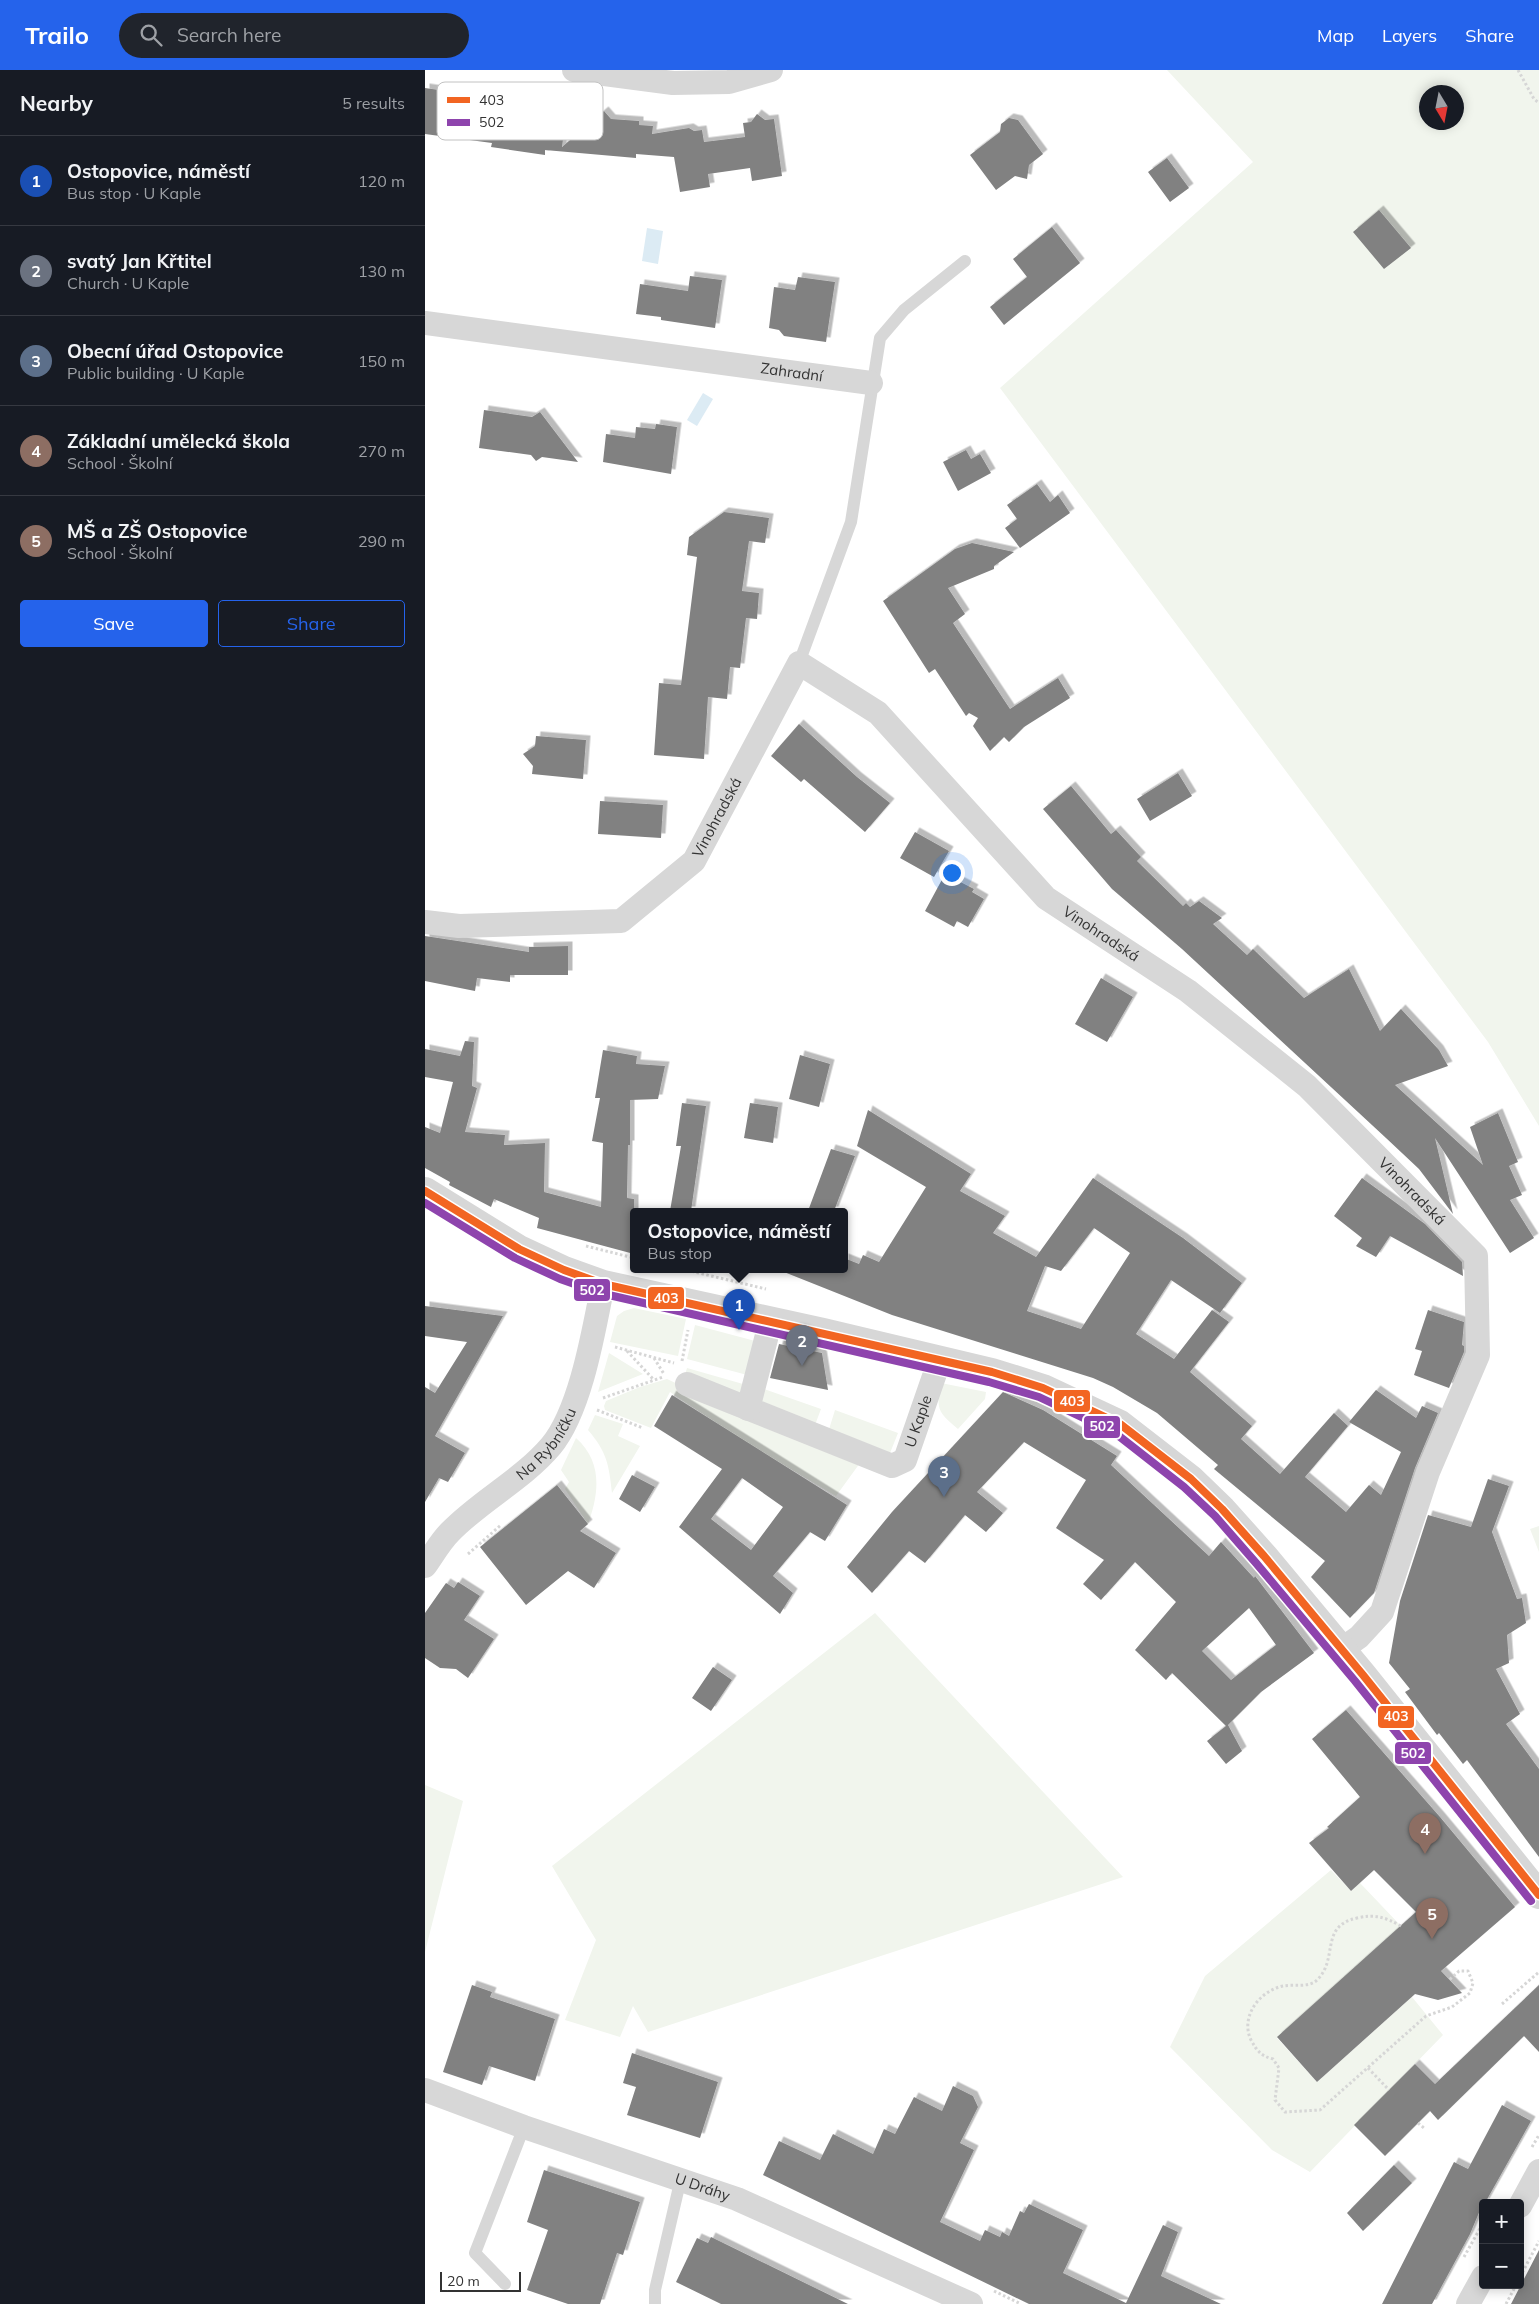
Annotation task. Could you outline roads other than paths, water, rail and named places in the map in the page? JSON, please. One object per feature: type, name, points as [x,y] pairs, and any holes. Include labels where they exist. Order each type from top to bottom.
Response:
[{"type":"street","points":[[574,70],[673,83],[729,82],[771,70]]},
{"type":"street","name":"Zahradní","points":[[425,323],[871,383]]},
{"type":"street","name":"Vinohradská","points":[[425,922],[459,926],[621,921],[693,861],[799,662],[878,713],[1046,898],[1188,991],[1307,1086],[1476,1256],[1478,1355],[1428,1472],[1382,1612],[1359,1637],[1342,1650]]},
{"type":"street","points":[[431,1194],[519,1249],[564,1270],[603,1284],[940,1359],[1043,1388],[1120,1424],[1191,1478],[1222,1509],[1342,1650],[1539,1895]]},
{"type":"street","name":"Na Rybníčku","points":[[425,1566],[450,1532],[522,1474],[552,1444],[567,1419],[581,1379],[603,1284]]},
{"type":"street","points":[[748,1409],[767,1335]]},
{"type":"street","name":"U Kaple","points":[[687,1384],[885,1464],[900,1464],[905,1460],[909,1450],[940,1359]]},
{"type":"street","name":"U Dráhy","points":[[425,2090],[524,2127],[681,2178],[737,2199],[971,2304]]},
{"type":"street","points":[[1524,2199],[1539,2171]]},
{"type":"street","points":[[1468,2304],[1479,2284]]},
{"type":"lane","points":[[799,662],[851,522],[871,383],[880,338],[904,310],[965,261]]},
{"type":"lane","points":[[505,2284],[475,2253],[524,2127]]},
{"type":"lane","points":[[655,2304],[655,2290],[681,2178]]},
{"type":"place","name":"Ostopovice, náměstí","points":[[739,1330]]},
{"type":"place","name":"svatý Jan Křtitel","points":[[802,1366]]},
{"type":"place","name":"Obecní úřad Ostopovice","points":[[944,1497]]},
{"type":"place","name":"Základní umělecká škola","points":[[1425,1854]]},
{"type":"place","name":"MŠ a ZŠ Ostopovice","points":[[1432,1939]]}]
